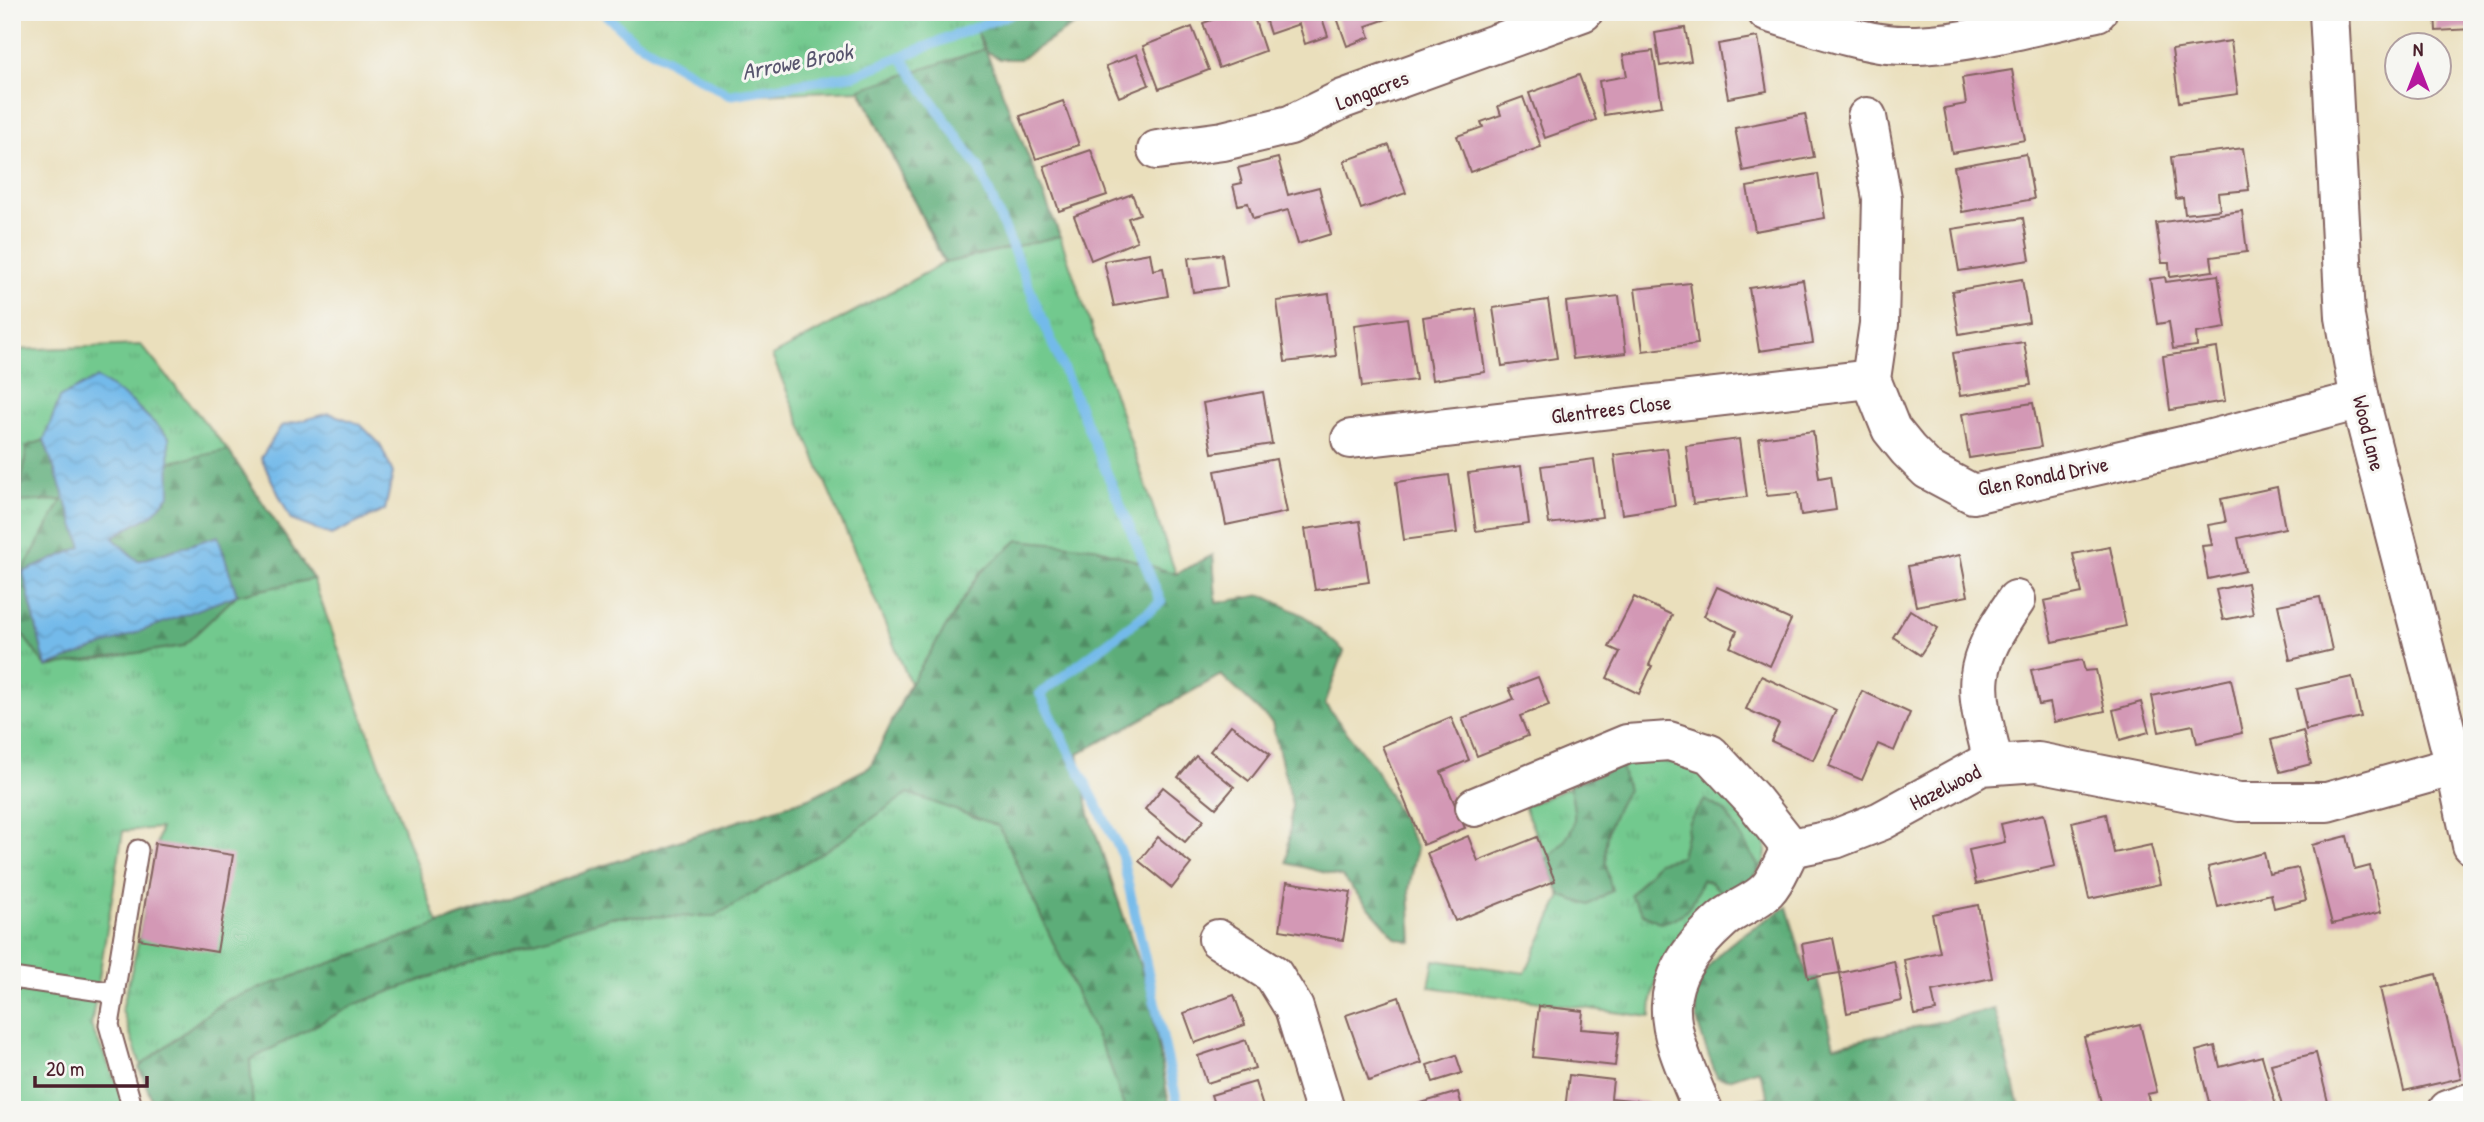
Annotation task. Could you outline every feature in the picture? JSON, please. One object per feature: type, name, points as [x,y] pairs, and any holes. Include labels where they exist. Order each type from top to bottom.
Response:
[{"type":"street","name":"Longacres","points":[[1157,149],[1223,141],[1290,125],[1343,99],[1583,12]]},
{"type":"street","points":[[1767,12],[1836,32],[1901,46],[1967,38],[2097,12]]},
{"type":"street","name":"Wood Lane","points":[[2329,12],[2345,317],[2360,400],[2455,766],[2472,845]]},
{"type":"street","points":[[1867,117],[1882,198],[1879,324],[1871,379]]},
{"type":"street","name":"Glen Ronald Drive","points":[[1871,379],[1891,429],[1908,450],[1928,470],[1973,494],[2204,441],[2360,400]]},
{"type":"street","name":"Glentrees Close","points":[[1351,439],[1871,379]]},
{"type":"street","points":[[1994,765],[1979,705],[1978,673],[1994,632],[2016,600]]},
{"type":"street","points":[[1475,807],[1627,744],[1668,741],[1710,754],[1753,800],[1791,848],[1767,890],[1724,918],[1687,956],[1670,998],[1670,1029],[1703,1110]]},
{"type":"street","name":"Hazelwood","points":[[1791,848],[1835,839],[1869,825],[1980,766],[2038,762],[2239,802],[2327,802],[2455,766]]},
{"type":"street","points":[[1218,939],[1273,974],[1294,1008],[1325,1110]]},
{"type":"street","points":[[2448,1110],[2472,1102]]},
{"type":"lane","points":[[133,1110],[109,1025],[138,850]]},
{"type":"lane","points":[[12,978],[115,993]]},
{"type":"green space","points":[[603,12],[1015,12],[975,28],[1060,236],[1176,574],[1213,555],[1221,675],[1078,754],[1089,814],[1148,989],[1170,1110],[156,1110],[122,1010],[139,939],[160,828],[123,831],[91,1026],[129,1110],[12,1110],[12,350],[141,345],[228,450],[313,579],[438,924],[812,797],[871,767],[910,683],[772,356],[944,263],[860,90],[729,95],[633,40]]},
{"type":"green space","points":[[1015,12],[1103,12],[1074,25],[1020,59],[1000,59],[986,51],[1060,236],[945,263],[860,89],[985,49],[975,28]]},
{"type":"green space","points":[[92,424],[161,464],[228,450],[313,579],[237,595],[183,646],[46,667],[12,620],[12,590],[62,500],[19,502],[27,446]]},
{"type":"green space","points":[[1018,540],[1093,547],[1176,574],[1213,555],[1216,603],[1262,595],[1305,616],[1344,651],[1325,704],[1376,770],[1417,848],[1409,889],[1412,942],[1396,938],[1342,877],[1287,863],[1292,804],[1272,723],[1221,675],[1078,754],[1089,814],[1148,989],[1170,1110],[1125,1110],[1110,1065],[999,826],[908,793],[838,843],[715,916],[611,917],[493,954],[356,1004],[250,1060],[253,1110],[156,1110],[139,1067],[224,1001],[597,868],[812,797],[870,767],[911,683],[979,574]]},
{"type":"green space","points":[[1670,759],[1702,769],[1766,840],[1766,854],[1761,868],[1752,879],[1695,922],[1672,949],[1657,981],[1652,998],[1651,1017],[1429,987],[1434,960],[1525,973],[1561,896],[1524,806],[1635,761]]},
{"type":"green space","points":[[1621,766],[1627,790],[1614,814],[1605,850],[1612,890],[1589,905],[1561,896],[1546,860],[1564,842],[1572,827],[1574,810],[1569,785]]},
{"type":"green space","points":[[1705,800],[1725,811],[1760,868],[1749,883],[1727,897],[1710,882],[1702,880],[1688,909],[1661,923],[1643,914],[1630,895],[1658,862],[1681,857],[1689,821]]},
{"type":"green space","points":[[1787,907],[1808,978],[1817,977],[1834,1046],[1994,1009],[2021,1110],[1742,1110],[1750,1101],[1769,1097],[1758,1069],[1729,1079],[1717,1077],[1698,1024],[1696,994],[1701,979],[1720,953],[1746,932]]},
{"type":"water","points":[[97,378],[131,401],[169,437],[170,494],[152,515],[112,537],[138,561],[218,536],[237,595],[46,667],[23,572],[82,547],[44,440],[60,397]]},
{"type":"water","points":[[329,413],[360,424],[380,444],[393,473],[385,510],[331,535],[291,520],[261,458],[281,426]]},
{"type":"building","points":[[1234,12],[1252,12],[1265,51],[1219,68],[1203,23]]},
{"type":"building","points":[[1263,12],[1320,12],[1328,36],[1305,44],[1299,24],[1270,34]]},
{"type":"building","points":[[1335,12],[1404,13],[1366,26],[1370,37],[1347,46]]},
{"type":"building","points":[[2435,12],[2472,12],[2472,29],[2436,31]]},
{"type":"building","points":[[1192,27],[1209,70],[1159,89],[1143,46]]},
{"type":"building","points":[[1685,28],[1691,61],[1660,66],[1655,33]]},
{"type":"building","points":[[1758,37],[1767,91],[1728,98],[1718,44]]},
{"type":"building","points":[[2231,41],[2238,94],[2179,102],[2172,50]]},
{"type":"building","points":[[1653,51],[1662,106],[1604,115],[1599,81],[1627,76],[1623,55]]},
{"type":"building","points":[[1137,54],[1149,85],[1119,97],[1106,66]]},
{"type":"building","points":[[2012,70],[2025,140],[1952,153],[1944,108],[1966,104],[1962,78]]},
{"type":"building","points":[[1579,75],[1596,120],[1545,138],[1529,93]]},
{"type":"building","points":[[1523,97],[1541,147],[1470,172],[1457,136],[1483,127],[1481,122],[1501,115],[1498,106]]},
{"type":"building","points":[[1063,101],[1079,145],[1036,159],[1020,116]]},
{"type":"building","points":[[1805,114],[1814,157],[1743,171],[1735,128]]},
{"type":"building","points":[[1389,145],[1406,193],[1361,209],[1344,161]]},
{"type":"building","points":[[2243,148],[2249,190],[2218,193],[2220,210],[2185,214],[2183,198],[2176,199],[2171,157]]},
{"type":"building","points":[[1091,150],[1107,195],[1059,211],[1044,166]]},
{"type":"building","points":[[2026,154],[2034,199],[1962,212],[1954,167]]},
{"type":"building","points":[[1278,158],[1288,195],[1319,187],[1331,234],[1298,244],[1288,210],[1253,219],[1248,203],[1238,205],[1233,185],[1242,183],[1238,168]]},
{"type":"building","points":[[1818,174],[1825,218],[1755,231],[1747,187]]},
{"type":"building","points":[[1132,194],[1140,214],[1128,218],[1137,241],[1091,260],[1074,216]]},
{"type":"building","points":[[2242,211],[2247,252],[2211,257],[2213,271],[2170,277],[2169,263],[2162,263],[2156,223]]},
{"type":"building","points":[[2023,218],[2030,260],[1959,271],[1952,229]]},
{"type":"building","points":[[1150,253],[1153,270],[1163,268],[1168,296],[1114,306],[1104,261]]},
{"type":"building","points":[[1222,254],[1227,287],[1193,292],[1188,258]]},
{"type":"building","points":[[2218,275],[2226,328],[2196,333],[2197,346],[2173,349],[2169,322],[2157,324],[2150,279],[2165,277],[2166,282]]},
{"type":"building","points":[[2022,279],[2029,322],[1959,334],[1952,291]]},
{"type":"building","points":[[1803,280],[1813,343],[1759,351],[1749,288]]},
{"type":"building","points":[[1690,283],[1698,344],[1643,351],[1635,289]]},
{"type":"building","points":[[1329,294],[1336,356],[1285,362],[1277,301]]},
{"type":"building","points":[[1619,296],[1626,353],[1573,359],[1566,302]]},
{"type":"building","points":[[1548,300],[1557,358],[1502,366],[1493,308]]},
{"type":"building","points":[[1476,309],[1485,372],[1432,380],[1423,317]]},
{"type":"building","points":[[1407,318],[1416,380],[1362,387],[1354,325]]},
{"type":"building","points":[[2024,342],[2031,385],[1960,396],[1953,353]]},
{"type":"building","points":[[2217,348],[2225,401],[2170,410],[2163,356]]},
{"type":"building","points":[[1263,392],[1272,444],[1212,453],[1203,403]]},
{"type":"building","points":[[2033,403],[2041,447],[1969,458],[1962,414]]},
{"type":"building","points":[[1813,431],[1819,478],[1831,476],[1836,510],[1801,515],[1798,493],[1767,496],[1759,438]]},
{"type":"building","points":[[1739,439],[1747,497],[1693,504],[1686,446]]},
{"type":"building","points":[[1667,448],[1675,506],[1622,514],[1614,455]]},
{"type":"building","points":[[1276,459],[1287,512],[1226,525],[1215,471]]},
{"type":"building","points":[[1594,459],[1602,517],[1549,524],[1541,466]]},
{"type":"building","points":[[1521,466],[1529,524],[1476,531],[1468,473]]},
{"type":"building","points":[[1449,475],[1457,533],[1404,540],[1396,482]]},
{"type":"building","points":[[2277,487],[2285,528],[2238,538],[2245,571],[2208,579],[2202,546],[2212,545],[2208,525],[2226,522],[2221,499]]},
{"type":"building","points":[[1360,521],[1369,582],[1315,590],[1305,529]]},
{"type":"building","points":[[2110,547],[2126,626],[2053,642],[2044,601],[2082,593],[2073,554]]},
{"type":"building","points":[[1960,555],[1968,596],[1916,606],[1908,566]]},
{"type":"building","points":[[2247,583],[2253,614],[2223,620],[2216,590]]},
{"type":"building","points":[[1717,587],[1791,620],[1770,666],[1730,647],[1737,631],[1704,616]]},
{"type":"building","points":[[1634,597],[1672,615],[1639,694],[1607,678],[1620,652],[1609,647]]},
{"type":"building","points":[[2320,597],[2332,650],[2290,660],[2278,605]]},
{"type":"building","points":[[1910,610],[1938,628],[1920,655],[1893,637]]},
{"type":"building","points":[[2082,660],[2085,671],[2096,670],[2105,711],[2054,722],[2050,703],[2039,705],[2031,670]]},
{"type":"building","points":[[1761,676],[1836,710],[1813,760],[1771,741],[1779,724],[1746,709]]},
{"type":"building","points":[[1538,677],[1549,705],[1520,716],[1528,736],[1477,756],[1462,718],[1514,699],[1509,688]]},
{"type":"building","points":[[2352,677],[2361,717],[2306,730],[2297,689]]},
{"type":"building","points":[[2231,679],[2242,733],[2197,743],[2193,725],[2159,732],[2152,696]]},
{"type":"building","points":[[1862,691],[1910,713],[1894,751],[1878,744],[1862,780],[1829,766]]},
{"type":"building","points":[[2141,702],[2149,732],[2120,740],[2113,710]]},
{"type":"building","points":[[1451,717],[1469,760],[1441,772],[1465,828],[1423,845],[1382,746]]},
{"type":"building","points":[[1231,725],[1270,754],[1249,781],[1210,751]]},
{"type":"building","points":[[2303,731],[2311,764],[2280,772],[2271,740]]},
{"type":"building","points":[[1196,756],[1234,787],[1216,808],[1178,777]]},
{"type":"building","points":[[1163,787],[1204,820],[1185,842],[1145,809]]},
{"type":"building","points":[[2044,814],[2055,866],[1976,884],[1969,850],[2005,842],[2001,824]]},
{"type":"building","points":[[2106,814],[2114,853],[2151,845],[2160,884],[2089,899],[2072,822]]},
{"type":"building","points":[[1468,836],[1478,861],[1537,837],[1555,881],[1455,921],[1427,853]]},
{"type":"building","points":[[2347,836],[2355,870],[2370,866],[2381,912],[2332,924],[2312,845]]},
{"type":"building","points":[[1158,837],[1191,864],[1172,888],[1139,861]]},
{"type":"building","points":[[155,843],[233,855],[217,952],[139,939]]},
{"type":"building","points":[[2264,853],[2269,874],[2298,868],[2306,900],[2274,908],[2271,894],[2218,907],[2208,867]]},
{"type":"building","points":[[1287,882],[1351,892],[1343,940],[1280,930]]},
{"type":"building","points":[[1978,905],[1992,978],[1932,991],[1936,1011],[1915,1015],[1904,960],[1940,952],[1932,914]]},
{"type":"building","points":[[1833,938],[1840,973],[1808,978],[1802,944]]},
{"type":"building","points":[[1894,961],[1902,1001],[1847,1013],[1840,973]]},
{"type":"building","points":[[2436,974],[2461,1078],[2404,1091],[2380,988]]},
{"type":"building","points":[[1234,995],[1245,1025],[1195,1043],[1184,1013]]},
{"type":"building","points":[[1399,997],[1422,1063],[1369,1081],[1346,1015]]},
{"type":"building","points":[[1539,1006],[1583,1011],[1581,1029],[1619,1032],[1615,1066],[1533,1057]]},
{"type":"building","points":[[2140,1024],[2157,1092],[2147,1094],[2152,1110],[2103,1110],[2084,1037]]},
{"type":"building","points":[[1246,1040],[1255,1068],[1207,1083],[1198,1056]]},
{"type":"building","points":[[2215,1046],[2220,1067],[2262,1056],[2276,1106],[2252,1110],[2250,1104],[2227,1110],[2224,1102],[2210,1106],[2196,1051]]},
{"type":"building","points":[[2316,1053],[2329,1106],[2314,1110],[2283,1110],[2271,1064]]},
{"type":"building","points":[[1456,1055],[1462,1073],[1433,1082],[1427,1065]]},
{"type":"building","points":[[1569,1075],[1613,1080],[1611,1098],[1649,1102],[1648,1110],[1565,1110]]},
{"type":"building","points":[[1255,1082],[1264,1110],[1216,1110],[1211,1095]]},
{"type":"building","points":[[1458,1092],[1463,1110],[1401,1110],[1401,1109]]},
{"type":"waterway","name":"Arrowe Brook","points":[[603,12],[633,40],[729,95],[854,75],[1015,12]]},
{"type":"waterway","points":[[901,57],[979,168],[1161,602],[1040,694],[1121,852],[1179,1110]]}]
